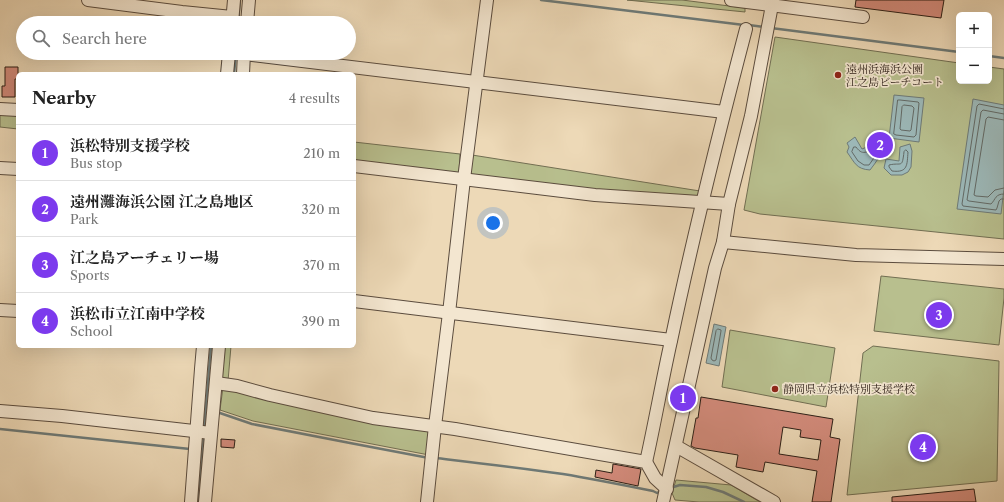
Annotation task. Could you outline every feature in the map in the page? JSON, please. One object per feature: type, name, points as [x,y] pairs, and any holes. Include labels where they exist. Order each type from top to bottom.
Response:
[{"type":"street","points":[[88,0],[207,16]]},
{"type":"street","points":[[232,16],[234,0]]},
{"type":"street","points":[[248,16],[249,0]]},
{"type":"street","points":[[428,502],[435,426],[464,179],[487,0]]},
{"type":"street","points":[[731,0],[863,17]]},
{"type":"street","points":[[663,502],[715,268],[724,242],[729,204],[751,116],[773,5]]},
{"type":"street","points":[[667,489],[656,478],[646,462],[671,340],[724,112],[746,29]]},
{"type":"street","points":[[227,72],[228,60]]},
{"type":"street","points":[[243,72],[244,60]]},
{"type":"street","points":[[294,60],[724,112]]},
{"type":"street","points":[[0,109],[16,110]]},
{"type":"street","points":[[356,166],[595,195],[729,204]]},
{"type":"street","points":[[0,168],[16,169]]},
{"type":"street","points":[[724,242],[856,255],[1004,259]]},
{"type":"street","points":[[356,301],[671,340]]},
{"type":"street","points":[[0,310],[16,311]]},
{"type":"street","points":[[203,348],[201,369],[205,502]]},
{"type":"street","points":[[191,502],[204,433],[216,383],[219,348]]},
{"type":"street","points":[[216,383],[236,385],[270,395],[373,418],[435,426],[646,462]]},
{"type":"street","points":[[0,411],[62,416],[204,433]]},
{"type":"street","points":[[676,446],[774,502]]},
{"type":"green space","points":[[627,0],[682,0],[745,8],[745,12]]},
{"type":"green space","points":[[775,37],[956,63],[956,84],[992,84],[992,67],[1004,69],[1004,239],[760,214],[744,210]]},
{"type":"green space","points":[[0,112],[16,114],[16,129],[0,127]]},
{"type":"green space","points":[[356,142],[460,154],[459,173],[356,160]]},
{"type":"green space","points":[[472,155],[700,191],[699,196],[595,190],[469,174]]},
{"type":"green space","points":[[881,276],[1004,289],[999,345],[874,331]]},
{"type":"green space","points":[[730,330],[835,348],[826,407],[722,387]]},
{"type":"green space","points":[[873,346],[999,361],[997,481],[847,495],[863,353]]},
{"type":"green space","points":[[222,348],[231,348],[228,381],[219,380]]},
{"type":"green space","points":[[223,387],[431,431],[429,455],[253,421],[220,410]]},
{"type":"green space","points":[[676,480],[731,485],[760,502],[699,502],[675,500],[672,493]]},
{"type":"water","points":[[894,95],[924,98],[919,142],[889,138]]},
{"type":"water","points":[[973,99],[1004,105],[1004,189],[1001,214],[957,209]]},
{"type":"water","points":[[855,137],[862,149],[874,144],[881,144],[880,155],[870,170],[859,167],[847,152],[849,147],[847,143]]},
{"type":"water","points":[[910,144],[912,151],[911,167],[908,172],[902,175],[891,175],[884,168],[886,159],[899,161],[900,147]]},
{"type":"water","points":[[714,324],[726,327],[719,366],[706,363]]},
{"type":"building","points":[[856,0],[944,0],[941,18],[855,7]]},
{"type":"building","points":[[5,67],[18,67],[18,72],[16,72],[15,79],[15,97],[2,97],[2,86],[5,86]]},
{"type":"building","points":[[701,397],[833,419],[830,437],[840,439],[831,502],[812,502],[817,471],[765,462],[763,472],[736,467],[738,455],[695,448],[691,446],[696,418],[698,418]],"holes":[[[783,427],[801,430],[800,437],[821,440],[818,460],[779,454]]]},
{"type":"building","points":[[221,439],[235,440],[234,448],[221,447]]},
{"type":"building","points":[[613,464],[641,469],[638,486],[595,477],[596,470],[612,473]]},
{"type":"building","points":[[974,489],[976,502],[892,502],[892,497]]},
{"type":"waterway","points":[[239,16],[240,0]]},
{"type":"waterway","points":[[541,0],[744,25]]},
{"type":"waterway","points":[[749,25],[764,27]]},
{"type":"waterway","points":[[771,28],[956,52]]},
{"type":"waterway","points":[[992,56],[1004,58]]},
{"type":"waterway","points":[[234,72],[235,60]]},
{"type":"waterway","points":[[204,429],[211,348]]},
{"type":"waterway","points":[[217,412],[252,424],[429,458]]},
{"type":"waterway","points":[[0,429],[190,449]]},
{"type":"waterway","points":[[198,502],[204,436]]},
{"type":"waterway","points":[[436,458],[563,474],[657,493],[662,491]]},
{"type":"waterway","points":[[670,488],[680,485],[706,487],[723,492],[744,502]]},
{"type":"place","name":"遠州浜海浜公園 江之島ビーチコート","points":[[838,75]]},
{"type":"place","name":"遠州灘海浜公園 江之島地区","points":[[880,145]]},
{"type":"place","name":"江之島アーチェリー場","points":[[939,315]]},
{"type":"place","name":"静岡県立浜松特別支援学校","points":[[775,389]]},
{"type":"place","name":"浜松特別支援学校","points":[[683,398]]},
{"type":"place","name":"浜松市立江南中学校","points":[[923,447]]}]
